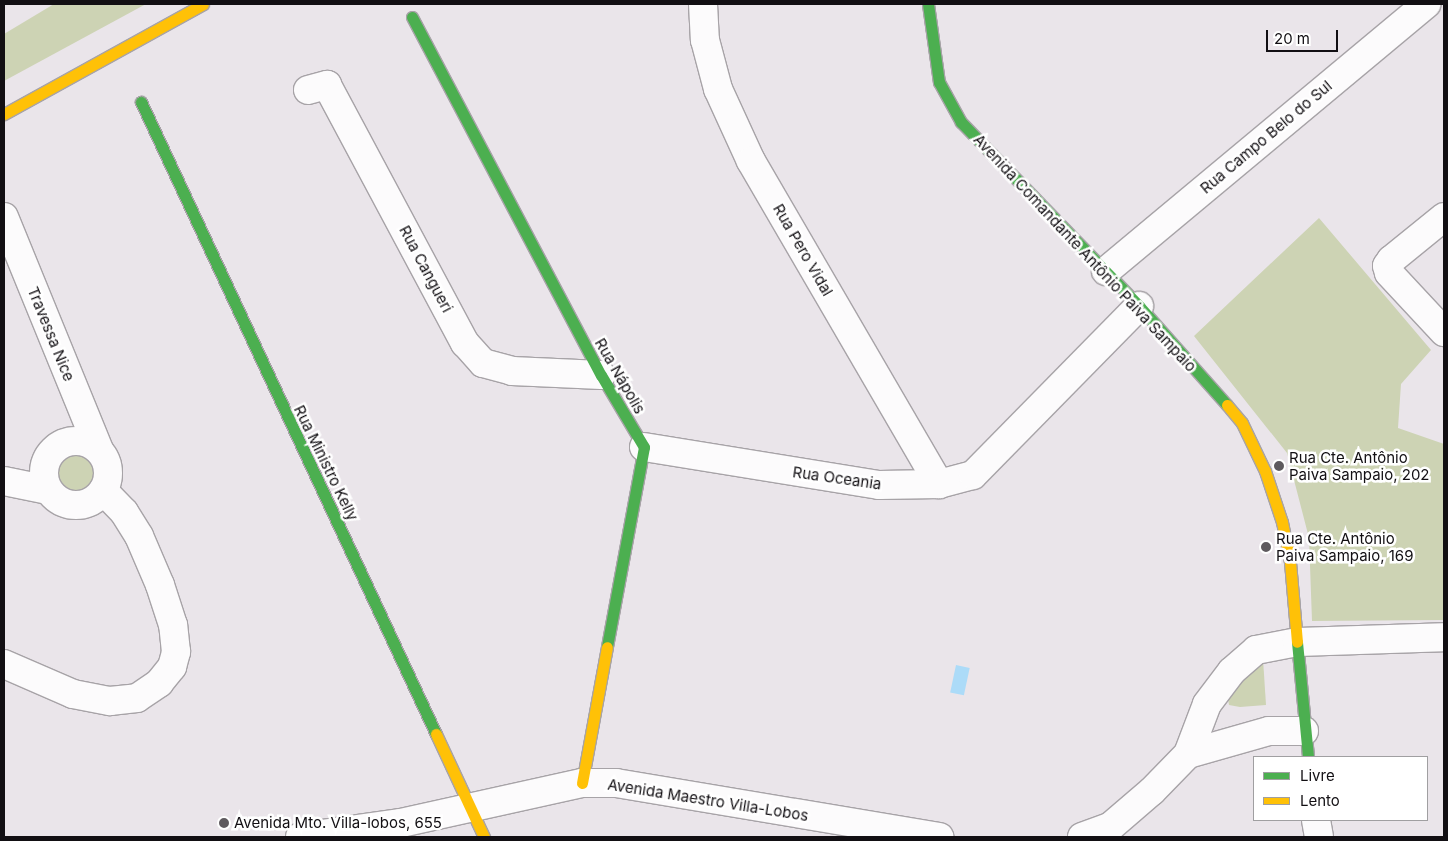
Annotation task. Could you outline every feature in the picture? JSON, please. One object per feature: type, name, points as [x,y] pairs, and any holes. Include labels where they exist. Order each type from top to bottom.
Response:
[{"type":"street","points":[[4,114],[203,4]]},
{"type":"street","name":"Rua Pero Vidal","points":[[704,4],[706,40],[718,89],[752,161],[939,484]]},
{"type":"street","name":"Avenida Comandante Antônio Paiva Sampaio","points":[[928,4],[939,82],[961,122],[1139,306],[1242,423],[1265,471],[1282,522],[1288,556],[1306,744]]},
{"type":"street","name":"Rua Campo Belo do Sul","points":[[1106,271],[1426,4]]},
{"type":"street","name":"Rua Nápolis","points":[[412,17],[601,375],[644,447]]},
{"type":"street","name":"Rua Cangueri","points":[[308,90],[327,85],[465,342],[483,363],[512,371],[601,375]]},
{"type":"street","name":"Rua Ministro Kelly","points":[[141,102],[283,410],[332,507],[467,807],[484,837]]},
{"type":"street","name":"Travessa Nice","points":[[4,217],[99,450]]},
{"type":"street","points":[[1444,217],[1391,260],[1387,266],[1389,272],[1444,332]]},
{"type":"street","name":"Rua Oceania","points":[[644,447],[879,485],[939,484],[973,475],[1139,306]]},
{"type":"street","points":[[4,480],[48,490],[65,504],[86,504],[103,490],[108,470],[99,450],[80,441],[60,445],[46,460],[44,480],[48,490]]},
{"type":"street","points":[[582,783],[644,447]]},
{"type":"street","points":[[4,664],[73,694],[110,701],[137,698],[159,683],[172,667],[176,652],[173,625],[160,586],[139,536],[124,512],[103,490]]},
{"type":"street","points":[[1082,837],[1110,827],[1152,792],[1188,754],[1207,704],[1232,672],[1256,650],[1297,642],[1444,637]]},
{"type":"street","points":[[1188,754],[1269,731],[1306,744]]},
{"type":"street","name":"Avenida Maestro Villa-Lobos","points":[[300,837],[402,823],[467,807],[582,783],[616,784],[940,837]]},
{"type":"street","points":[[1316,821],[1319,837]]},
{"type":"green space","points":[[54,4],[146,4],[4,81],[4,34]]},
{"type":"green space","points":[[1319,218],[1431,350],[1401,384],[1398,428],[1444,444],[1444,620],[1312,621],[1309,538],[1287,453],[1194,336]]},
{"type":"green space","points":[[76,448],[85,450],[93,455],[98,463],[100,472],[98,481],[93,489],[85,494],[76,496],[67,494],[59,489],[54,481],[52,472],[54,463],[59,455],[67,450]]},
{"type":"green space","points":[[1263,659],[1266,705],[1240,707],[1229,705],[1228,699],[1257,660]]},
{"type":"water","points":[[956,665],[970,668],[964,695],[950,692]]},
{"type":"traffic: fast","points":[[928,4],[939,82],[961,122],[1139,306],[1227,405]]},
{"type":"traffic: fast","points":[[412,17],[601,375],[644,447],[607,647]]},
{"type":"traffic: fast","points":[[141,102],[436,734]]},
{"type":"traffic: fast","points":[[1297,642],[1308,756]]},
{"type":"traffic: slow","points":[[4,114],[203,4]]},
{"type":"traffic: slow","points":[[1227,405],[1242,423],[1265,471],[1282,522],[1290,562],[1297,642]]},
{"type":"traffic: slow","points":[[582,783],[607,647]]},
{"type":"traffic: slow","points":[[436,734],[484,837]]},
{"type":"place","name":"Rua Cte. Antônio Paiva Sampaio, 202","points":[[1279,466]]},
{"type":"place","name":"Rua Cte. Antônio Paiva Sampaio, 169","points":[[1266,547]]},
{"type":"place","name":"Avenida Mto. Villa-lobos, 655","points":[[224,823]]}]
